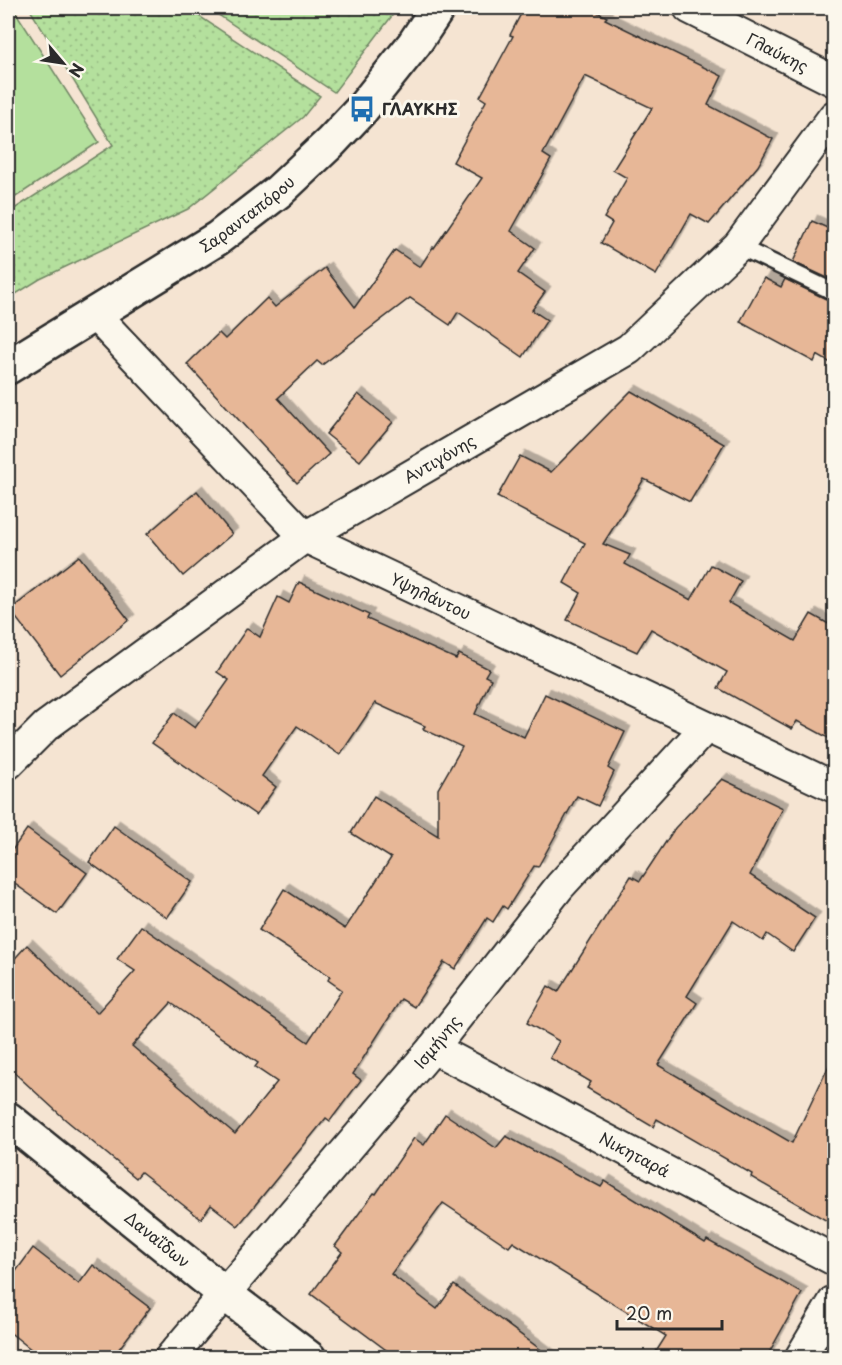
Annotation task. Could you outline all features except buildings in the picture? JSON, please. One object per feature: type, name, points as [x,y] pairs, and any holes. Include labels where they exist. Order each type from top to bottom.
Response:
[{"type":"street","name":"Σαρανταπόρου","points":[[8,367],[218,238],[279,191],[362,109],[414,44],[438,8]]},
{"type":"street","name":"Γλαύκης","points":[[689,8],[834,81]]},
{"type":"street","name":"Αντιγόνης","points":[[8,764],[46,726],[305,537],[629,349],[738,246],[834,116]]},
{"type":"street","name":"Υψηλάντου","points":[[94,314],[305,537],[834,787]]},
{"type":"street","name":"Ισμήνης","points":[[170,1358],[434,1048],[560,886],[706,727]]},
{"type":"street","name":"Νικηταρά","points":[[434,1048],[834,1260]]},
{"type":"street","name":"Δαναΐδων","points":[[8,1119],[225,1294],[309,1358]]},
{"type":"street","points":[[800,1358],[834,1301]]},
{"type":"lane","points":[[738,246],[834,291]]},
{"type":"green space","points":[[8,8],[13,8],[99,142],[8,202]]},
{"type":"green space","points":[[29,8],[187,8],[320,96],[303,117],[188,209],[40,279],[8,299],[8,213],[113,145]]},
{"type":"green space","points":[[208,8],[398,8],[334,92]]},
{"type":"place","name":"ΓΛΑΥΚΗΣ","points":[[362,109]]}]
